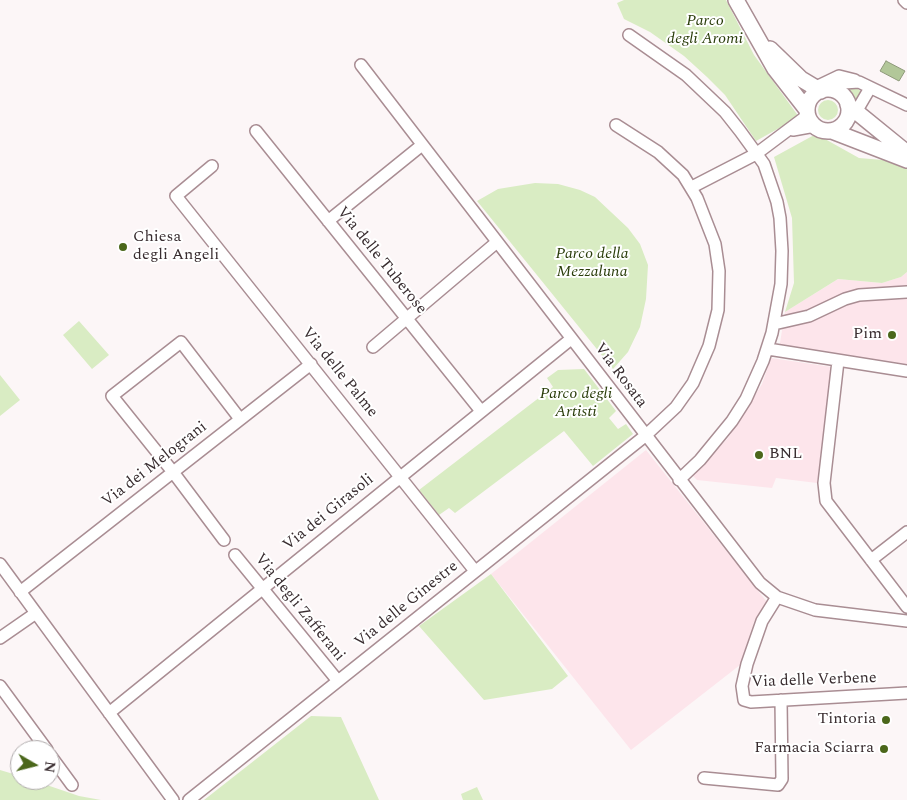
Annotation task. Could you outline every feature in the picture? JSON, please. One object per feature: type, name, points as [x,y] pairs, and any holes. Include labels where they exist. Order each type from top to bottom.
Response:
[{"type":"main road","points":[[736,0],[786,84],[810,117],[826,131],[832,130],[846,121],[852,109]]},
{"type":"main road","points":[[758,38],[801,79],[823,89],[842,94],[852,109],[907,153]]},
{"type":"main road","points":[[810,117],[813,96],[823,89]]},
{"type":"main road","points":[[832,130],[907,160]]},
{"type":"street","points":[[629,36],[667,61],[725,112],[764,164],[771,182],[780,218],[782,267],[774,324],[768,350],[752,387],[735,416],[712,446],[679,480]]},
{"type":"street","name":"Via Rosata","points":[[361,65],[746,568],[777,597],[815,610],[907,621]]},
{"type":"street","points":[[823,89],[844,83],[859,82],[907,105]]},
{"type":"street","points":[[852,109],[870,88]]},
{"type":"street","points":[[616,125],[658,152],[692,187],[756,154],[810,117]]},
{"type":"street","name":"Via delle Tuberose","points":[[256,131],[481,411]]},
{"type":"street","points":[[328,221],[422,145]]},
{"type":"street","name":"Via delle Palme","points":[[212,166],[176,196],[475,571]]},
{"type":"street","name":"Via delle Ginestre","points":[[189,800],[645,436],[676,407],[693,383],[705,357],[716,319],[720,290],[717,252],[710,229],[692,187]]},
{"type":"street","points":[[373,347],[497,242]]},
{"type":"street","points":[[774,324],[817,313],[851,297],[907,292]]},
{"type":"street","name":"Via dei Girasoli","points":[[109,713],[571,339]]},
{"type":"street","points":[[224,540],[112,396],[181,342],[240,419]]},
{"type":"street","points":[[768,350],[907,371]]},
{"type":"street","points":[[838,361],[824,497],[829,508],[907,607]]},
{"type":"street","name":"Via dei Melograni","points":[[20,592],[311,364]]},
{"type":"street","points":[[871,560],[907,532]]},
{"type":"street","name":"Via degli Zafferani","points":[[235,556],[338,681]]},
{"type":"street","points":[[0,564],[173,800]]},
{"type":"street","name":"Via delle Verbene","points":[[777,597],[762,621],[744,672],[742,694],[744,700],[781,700],[907,693]]},
{"type":"street","points":[[0,638],[36,614]]},
{"type":"street","points":[[0,686],[40,740]]},
{"type":"street","points":[[704,778],[778,785],[782,780],[781,700]]},
{"type":"street","points":[[60,769],[72,785]]},
{"type":"shaded area","points":[[886,61],[905,71],[899,81],[880,71]]},
{"type":"shaded area","points":[[907,272],[907,367],[779,349],[785,312],[838,279],[882,283],[901,277]]},
{"type":"shaded area","points":[[771,358],[832,367],[817,483],[776,478],[772,488],[697,480],[692,475],[728,438],[762,384]]},
{"type":"shaded area","points":[[646,450],[767,602],[754,622],[740,665],[631,750],[491,574]]},
{"type":"green space","name":"Parco degli Aromi","points":[[624,0],[726,0],[754,55],[799,117],[756,141],[725,95],[707,77],[684,56],[650,32],[624,19],[617,3]]},
{"type":"green space","points":[[855,87],[862,92],[854,102],[840,90]]},
{"type":"green space","points":[[828,100],[835,103],[838,110],[835,117],[828,120],[821,117],[818,110],[821,103]]},
{"type":"green space","points":[[816,134],[859,158],[883,160],[907,169],[907,272],[901,277],[882,283],[838,279],[785,312],[794,283],[792,218],[774,157]]},
{"type":"green space","name":"Parco della Mezzaluna","points":[[535,183],[558,184],[580,190],[595,197],[628,228],[640,244],[648,265],[646,299],[640,327],[628,352],[613,369],[477,201],[498,189]]},
{"type":"green space","points":[[79,321],[109,355],[92,369],[63,335]]},
{"type":"green space","name":"Parco degli Artisti","points":[[584,369],[616,411],[609,418],[618,429],[626,424],[633,434],[593,466],[564,431],[455,513],[449,508],[439,515],[419,490],[553,387],[547,378],[558,370]]},
{"type":"green space","points":[[0,375],[20,400],[0,416]]},
{"type":"green space","points":[[491,574],[568,676],[552,689],[484,700],[419,626]]},
{"type":"green space","points":[[311,716],[341,717],[379,800],[204,800]]},
{"type":"green space","points":[[0,770],[10,773],[10,790],[60,790],[79,796],[101,800],[0,800]]},
{"type":"green space","points":[[477,787],[483,800],[463,800],[461,794]]},
{"type":"place","name":"Chiesa degli Angeli","points":[[123,247]]},
{"type":"place","name":"Pim","points":[[892,335]]},
{"type":"place","name":"BNL","points":[[759,455]]},
{"type":"place","name":"Tintoria","points":[[886,720]]},
{"type":"place","name":"Farmacia Sciarra","points":[[884,749]]}]
